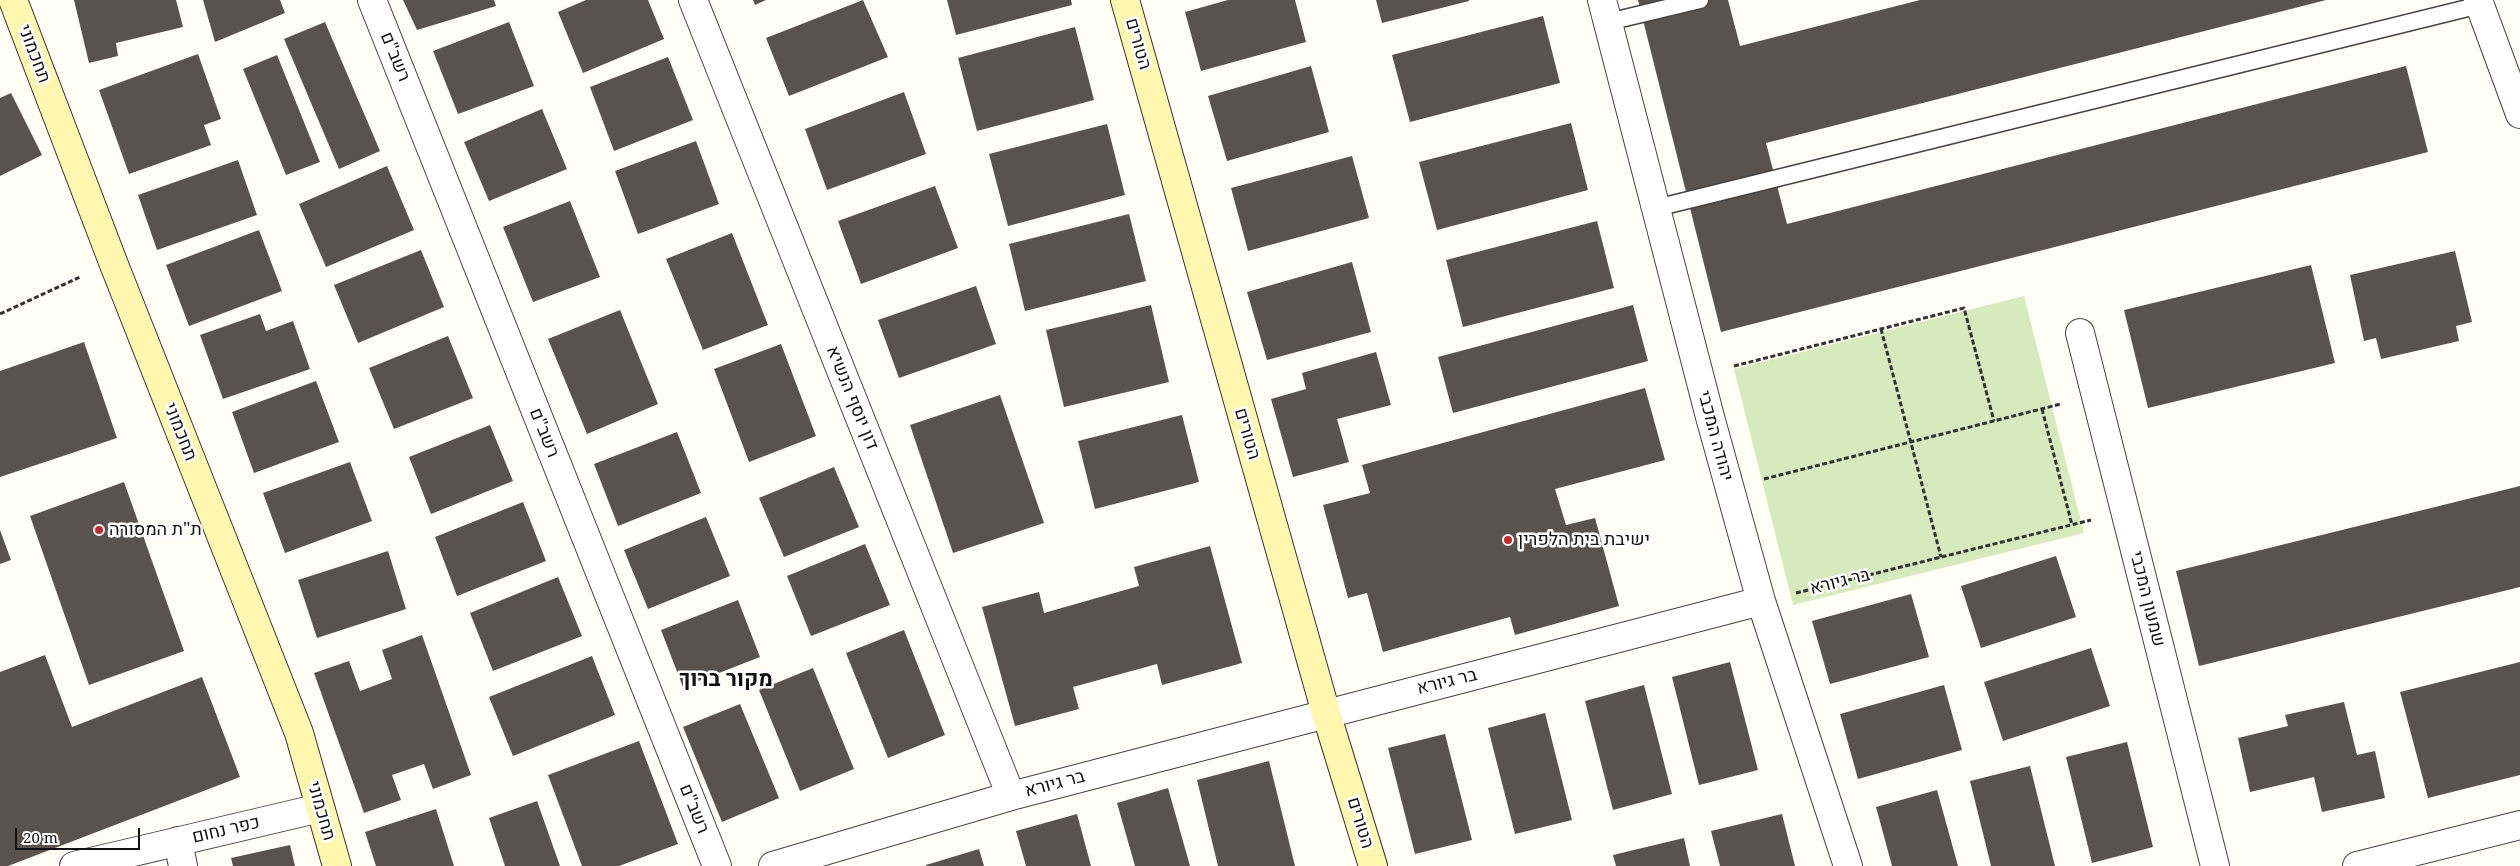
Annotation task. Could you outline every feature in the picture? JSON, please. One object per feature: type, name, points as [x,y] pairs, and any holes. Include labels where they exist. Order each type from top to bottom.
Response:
[{"type":"street","name":"תחכמוני","points":[[13,0],[113,262],[299,733],[337,866]]},
{"type":"street","name":"רשב\"ם","points":[[372,0],[717,866]]},
{"type":"street","name":"דון יוסף הנשיא","points":[[693,0],[1011,796]]},
{"type":"street","name":"הטורים","points":[[1125,0],[1326,713],[1374,866]]},
{"type":"street","points":[[2479,2],[2520,114]]},
{"type":"street","name":"יהודה המכבי","points":[[1605,11],[1699,375],[1761,601],[1848,866]]},
{"type":"street","name":"שמעון המכבי","points":[[2080,333],[2215,866]]},
{"type":"street","name":"בר גיורא","points":[[773,866],[1011,796],[1761,601]]},
{"type":"street","name":"כפר נחום","points":[[74,866],[181,854],[320,808]]},
{"type":"street","points":[[2357,866],[2520,825]]},
{"type":"lane","points":[[1605,11],[1700,0]]},
{"type":"lane","points":[[1656,208],[2479,2]]},
{"type":"path","points":[[0,314],[113,262]]},
{"type":"path","points":[[1699,375],[1964,308],[1994,421]]},
{"type":"path","points":[[1881,329],[1941,557]]},
{"type":"path","points":[[1730,488],[2096,395]]},
{"type":"path","points":[[2042,409],[2072,525]]},
{"type":"path","name":"בר גיורא","points":[[1761,601],[2125,512]]},
{"type":"green space","points":[[2024,296],[2084,533],[1793,605],[1734,369]]},
{"type":"building","points":[[74,0],[176,0],[183,27],[116,43],[118,56],[89,63]]},
{"type":"building","points":[[203,0],[280,0],[285,13],[215,42]]},
{"type":"building","points":[[403,0],[494,0],[496,6],[417,30]]},
{"type":"building","points":[[586,0],[648,0],[664,39],[583,73],[558,12]]},
{"type":"building","points":[[753,0],[766,0],[755,5]]},
{"type":"building","points":[[863,0],[888,57],[789,96],[766,38]]},
{"type":"building","points":[[947,0],[1071,0],[1072,5],[956,35]]},
{"type":"building","points":[[1228,0],[1295,0],[1306,42],[1201,71],[1185,12]]},
{"type":"building","points":[[1376,0],[1469,0],[1469,1],[1382,23]]},
{"type":"building","points":[[1638,0],[1728,0],[1740,46],[1920,0],[2326,0],[1766,143],[1787,224],[2406,66],[2428,152],[1721,332]]},
{"type":"building","points":[[1543,16],[1560,83],[1410,122],[1392,55]]},
{"type":"building","points":[[325,22],[380,151],[339,169],[284,39]]},
{"type":"building","points":[[509,22],[534,86],[458,114],[433,51]]},
{"type":"building","points":[[1075,27],[1094,100],[977,131],[958,58]]},
{"type":"building","points":[[198,54],[221,119],[204,125],[211,145],[129,174],[99,90]]},
{"type":"building","points":[[277,55],[320,162],[286,175],[243,69]]},
{"type":"building","points":[[668,57],[693,120],[614,151],[590,87]]},
{"type":"building","points":[[1311,66],[1329,132],[1227,161],[1208,96]]},
{"type":"building","points":[[904,92],[926,154],[827,190],[805,129]]},
{"type":"building","points":[[11,93],[42,155],[0,176],[0,98]]},
{"type":"building","points":[[542,109],[567,169],[489,201],[464,142]]},
{"type":"building","points":[[1571,123],[1588,190],[1437,230],[1419,162]]},
{"type":"building","points":[[1107,124],[1125,195],[1008,226],[989,154]]},
{"type":"building","points":[[696,141],[719,204],[638,234],[615,171]]},
{"type":"building","points":[[1352,156],[1369,218],[1248,251],[1231,188]]},
{"type":"building","points":[[238,160],[257,215],[157,250],[138,195]]},
{"type":"building","points":[[387,166],[414,230],[326,267],[299,204]]},
{"type":"building","points":[[935,186],[958,248],[861,284],[838,221]]},
{"type":"building","points":[[570,201],[600,277],[533,302],[503,227]]},
{"type":"building","points":[[1129,214],[1146,281],[1025,311],[1009,244]]},
{"type":"building","points":[[1597,221],[1614,288],[1463,327],[1446,260]]},
{"type":"building","points":[[259,230],[282,291],[189,326],[166,265]]},
{"type":"building","points":[[732,233],[768,325],[703,350],[666,259]]},
{"type":"building","points":[[421,250],[444,307],[358,343],[334,285]]},
{"type":"building","points":[[2455,251],[2472,322],[2456,326],[2459,341],[2381,359],[2376,338],[2364,341],[2350,275]]},
{"type":"building","points":[[1352,262],[1371,332],[1267,360],[1247,292]]},
{"type":"building","points":[[2311,265],[2335,363],[2148,408],[2124,310]]},
{"type":"building","points":[[976,286],[996,344],[899,378],[878,320]]},
{"type":"building","points":[[1151,305],[1169,382],[1064,407],[1046,330]]},
{"type":"building","points":[[1633,305],[1648,361],[1453,413],[1438,357]]},
{"type":"building","points":[[620,310],[658,404],[587,434],[548,339]]},
{"type":"building","points":[[260,314],[266,331],[293,321],[310,369],[223,399],[200,335]]},
{"type":"building","points":[[448,336],[473,398],[394,429],[369,368]]},
{"type":"building","points":[[84,342],[117,438],[0,477],[0,371]]},
{"type":"building","points":[[781,344],[816,436],[749,462],[714,369]]},
{"type":"building","points":[[1376,352],[1391,405],[1337,419],[1349,462],[1293,477],[1271,399],[1306,389],[1302,373]]},
{"type":"building","points":[[316,381],[339,442],[254,473],[232,412]]},
{"type":"building","name":"ישיבת בית הלפרין","points":[[1645,388],[1665,460],[1555,489],[1566,525],[1595,518],[1619,606],[1515,635],[1510,617],[1383,652],[1367,593],[1348,598],[1323,505],[1370,493],[1362,465]]},
{"type":"building","points":[[1000,395],[1044,523],[953,553],[910,425]]},
{"type":"building","points":[[1182,415],[1199,482],[1095,509],[1078,441]]},
{"type":"building","points":[[490,425],[513,481],[431,514],[409,457]]},
{"type":"building","points":[[677,432],[701,493],[618,526],[594,464]]},
{"type":"building","points":[[350,462],[372,521],[285,553],[263,493]]},
{"type":"building","points":[[834,467],[859,527],[784,557],[759,498]]},
{"type":"building","points":[[124,482],[184,651],[89,685],[30,516]]},
{"type":"building","points":[[2520,486],[2520,587],[2199,666],[2176,571]]},
{"type":"building","points":[[523,502],[546,561],[457,596],[435,537]]},
{"type":"building","points":[[706,517],[730,576],[648,609],[624,550]]},
{"type":"building","points":[[0,530],[11,560],[0,564]]},
{"type":"building","points":[[865,544],[890,605],[811,636],[787,576]]},
{"type":"building","points":[[1210,546],[1242,663],[1162,685],[1157,664],[1073,687],[1079,709],[1015,726],[982,607],[1039,592],[1044,613],[1139,586],[1134,567]]},
{"type":"building","points":[[388,551],[406,609],[317,638],[298,580]]},
{"type":"building","points":[[2056,556],[2076,617],[1981,648],[1961,586]]},
{"type":"building","points":[[558,577],[582,636],[493,671],[470,613]]},
{"type":"building","points":[[1911,594],[1929,657],[1830,684],[1812,621]]},
{"type":"building","points":[[738,600],[760,657],[683,687],[661,630]]},
{"type":"building","points":[[904,630],[945,735],[888,758],[846,653]]},
{"type":"building","points":[[422,635],[471,775],[433,789],[424,764],[392,775],[401,800],[364,813],[314,673],[349,661],[360,691],[392,679],[382,650]]},
{"type":"building","points":[[2091,648],[2110,706],[2003,741],[1984,682]]},
{"type":"building","points":[[45,655],[72,727],[202,677],[240,777],[8,866],[0,866],[0,672]]},
{"type":"building","points":[[592,656],[615,715],[513,756],[489,697]]},
{"type":"building","points":[[1730,662],[1758,770],[1699,785],[1672,677]]},
{"type":"building","points":[[2520,662],[2520,775],[2428,798],[2400,692]]},
{"type":"building","points":[[813,668],[854,769],[800,791],[759,690]]},
{"type":"building","points":[[1644,685],[1672,794],[1613,810],[1585,701]]},
{"type":"building","points":[[1944,685],[1962,750],[1858,779],[1840,714]]},
{"type":"building","points":[[2344,702],[2357,755],[2375,751],[2385,798],[2322,812],[2314,777],[2250,792],[2238,738],[2288,726],[2285,715]]},
{"type":"building","points":[[740,704],[779,798],[722,822],[683,727]]},
{"type":"building","points":[[1545,713],[1572,820],[1515,834],[1488,728]]},
{"type":"building","points":[[1445,734],[1472,840],[1415,854],[1388,748]]},
{"type":"building","points":[[639,741],[678,844],[619,866],[582,866],[548,775]]},
{"type":"building","points":[[2127,742],[2153,847],[2092,863],[2066,757]]},
{"type":"building","points":[[1269,761],[1295,866],[1218,866],[1197,780]]},
{"type":"building","points":[[2030,766],[2055,866],[1991,866],[1970,781]]},
{"type":"building","points":[[1168,788],[1190,866],[1135,866],[1117,803]]},
{"type":"building","points":[[1937,790],[1958,866],[1892,866],[1876,807]]},
{"type":"building","points":[[537,801],[560,866],[505,866],[489,818]]},
{"type":"building","points":[[436,809],[454,866],[376,866],[365,832]]},
{"type":"building","points":[[1077,814],[1091,866],[1026,866],[1016,831]]},
{"type":"building","points":[[1782,814],[1795,866],[1720,866],[1711,831]]},
{"type":"building","points":[[1684,838],[1690,866],[1616,866],[1613,855]]},
{"type":"building","points":[[290,845],[295,866],[233,866],[231,858]]},
{"type":"building","points":[[979,849],[984,866],[926,866],[926,865]]},
{"type":"place","name":"ת\"ת המסורה","points":[[99,530]]},
{"type":"place","name":"ישיבת בית הלפרין","points":[[1508,540]]},
{"type":"district","name":"מקור ברוך","points":[[726,680]]}]
